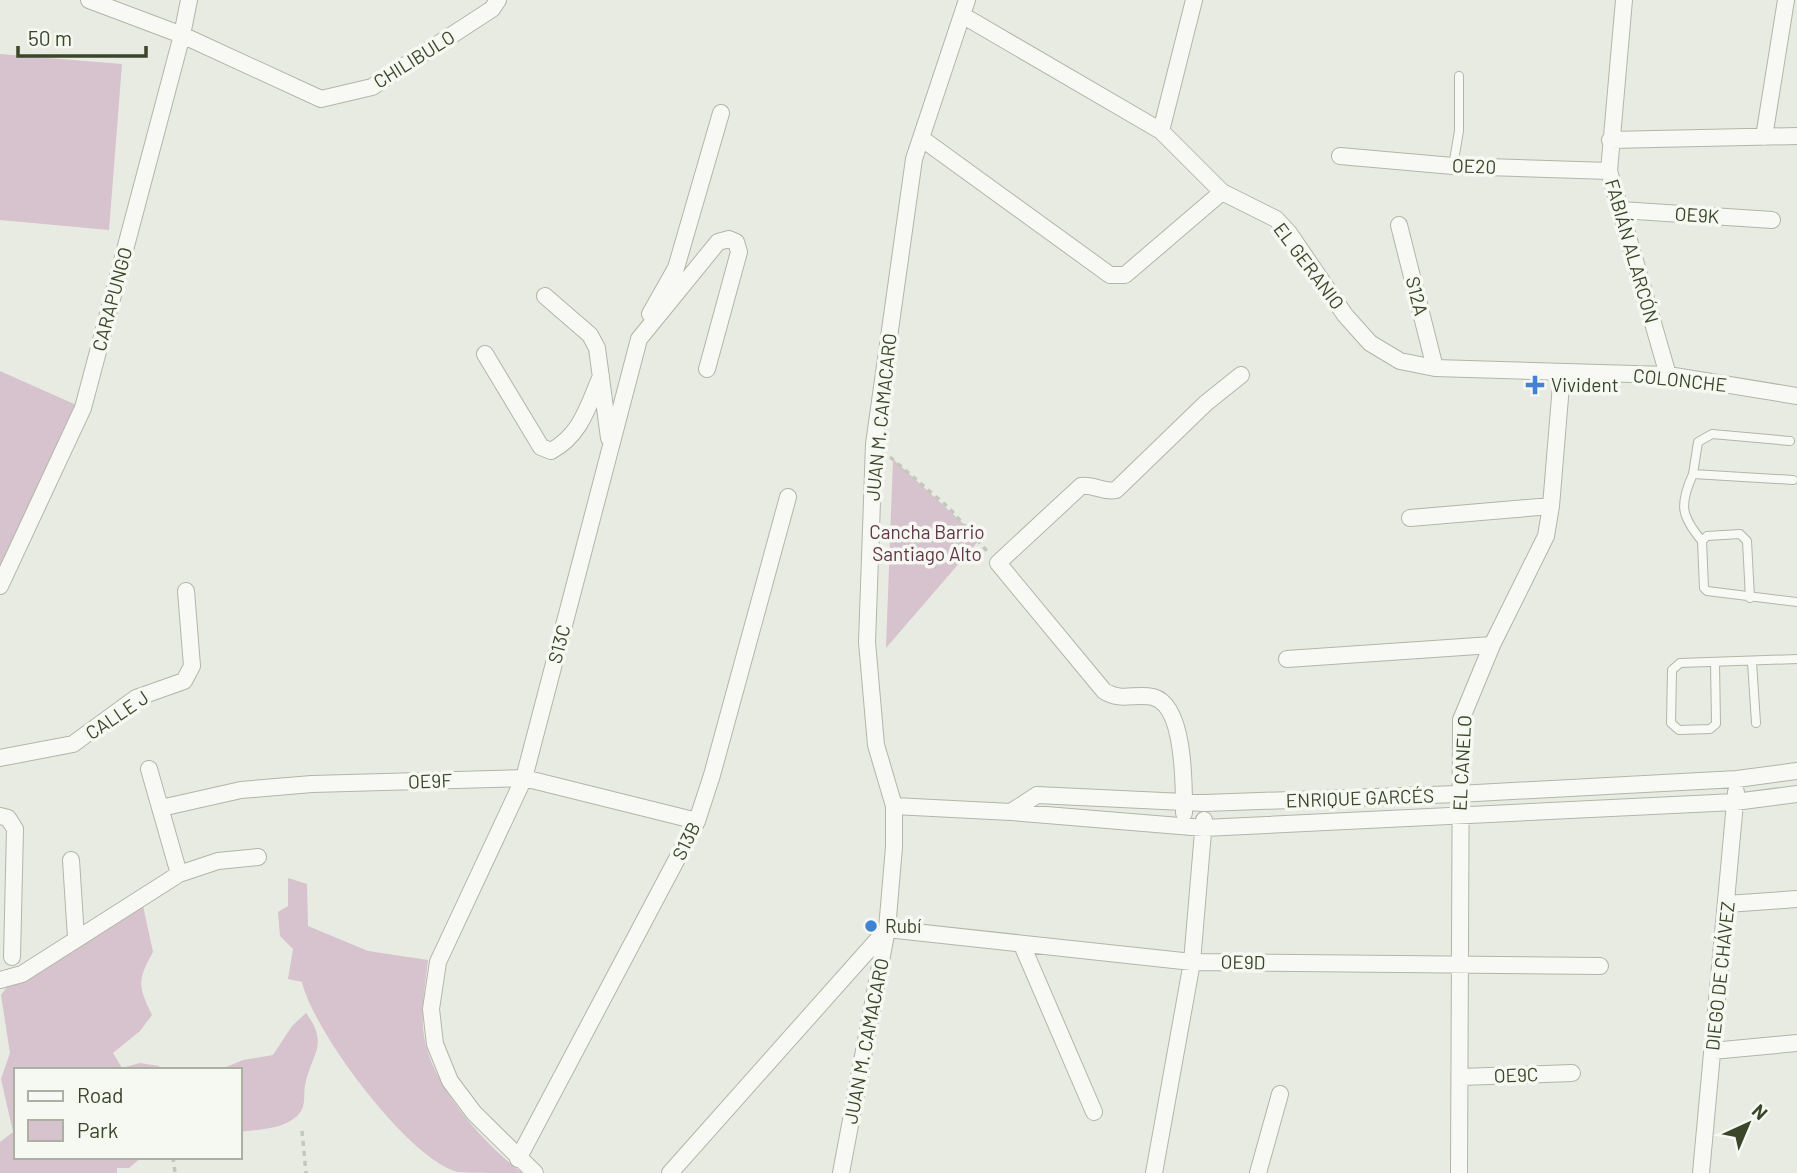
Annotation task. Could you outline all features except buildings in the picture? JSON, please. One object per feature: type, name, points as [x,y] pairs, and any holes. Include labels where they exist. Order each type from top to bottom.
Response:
[{"type":"street","name":"CHILIBULO","points":[[89,0],[182,35],[321,99],[372,87],[492,9],[498,0]]},
{"type":"street","name":"CARAPUNGO","points":[[0,586],[83,408],[182,35],[188,0]]},
{"type":"street","points":[[1161,131],[1194,0]]},
{"type":"street","name":"FABIÁN ALARCÓN","points":[[1624,0],[1609,172],[1668,376]]},
{"type":"street","points":[[1764,137],[1786,0]]},
{"type":"street","name":"EL GERANIO","points":[[965,8],[1161,131],[1222,192],[1276,219],[1345,315],[1370,343],[1400,361],[1435,368],[1562,373]]},
{"type":"street","name":"JUAN M. CAMACARO","points":[[841,1173],[887,929],[894,847],[894,806],[876,745],[867,642],[874,444],[914,159],[965,8]]},
{"type":"street","points":[[639,339],[676,268],[721,113]]},
{"type":"street","points":[[1610,141],[1797,136]]},
{"type":"street","points":[[921,138],[1111,275],[1125,275],[1222,192]]},
{"type":"street","name":"OE20","points":[[1340,156],[1453,166],[1609,172]]},
{"type":"street","name":"OE9K","points":[[1621,210],[1772,220]]},
{"type":"street","name":"S12A","points":[[1399,225],[1435,368]]},
{"type":"street","name":"S13C","points":[[535,1173],[474,1113],[450,1081],[435,1044],[431,1009],[438,962],[524,778],[639,339],[718,242],[729,239],[736,242],[739,252],[707,369]]},
{"type":"street","points":[[545,296],[590,335],[597,348],[611,447]]},
{"type":"street","points":[[485,354],[541,447],[551,451],[567,442],[579,427],[601,376]]},
{"type":"street","name":"COLONCHE","points":[[1562,373],[1668,376],[1797,396]]},
{"type":"street","name":"EL CANELO","points":[[1459,1173],[1458,794],[1461,720],[1492,645],[1546,536],[1562,373]]},
{"type":"street","points":[[1184,826],[1177,723],[1169,706],[1152,697],[1125,698],[1104,691],[998,563],[1081,486],[1093,484],[1105,491],[1116,490],[1206,404],[1241,375]]},
{"type":"street","name":"S13B","points":[[518,1159],[696,821],[712,775],[789,497]]},
{"type":"street","points":[[1410,518],[1551,506]]},
{"type":"street","name":"CALLE J","points":[[0,758],[73,744],[136,698],[184,681],[192,666],[186,591]]},
{"type":"street","points":[[1287,659],[1492,645]]},
{"type":"street","points":[[149,769],[179,874]]},
{"type":"street","name":"ENRIQUE GARCÉS","points":[[1011,812],[1037,795],[1184,804],[1458,794],[1737,779],[1797,771]]},
{"type":"street","name":"OE9F","points":[[161,808],[241,790],[312,784],[524,778],[696,821]]},
{"type":"street","name":"DIEGO DE CHÁVEZ","points":[[1701,1173],[1737,779]]},
{"type":"street","name":"ENRIQUE GARCÉS","points":[[894,806],[1011,812],[1204,828],[1735,802],[1797,794]]},
{"type":"street","points":[[1154,1173],[1192,962],[1205,803]]},
{"type":"street","points":[[0,816],[8,818],[15,829],[12,957]]},
{"type":"street","points":[[0,980],[22,974],[179,874],[218,861],[258,857]]},
{"type":"street","points":[[71,860],[76,938]]},
{"type":"street","points":[[1727,904],[1797,899]]},
{"type":"street","points":[[670,1173],[887,929]]},
{"type":"street","name":"OE9D","points":[[887,929],[1192,962],[1600,966]]},
{"type":"street","points":[[1022,945],[1094,1112]]},
{"type":"street","points":[[1712,1051],[1797,1043]]},
{"type":"street","name":"OE9C","points":[[1460,1077],[1572,1073]]},
{"type":"street","points":[[1258,1173],[1280,1094]]},
{"type":"lane","points":[[1453,166],[1459,131],[1459,76]]},
{"type":"lane","points":[[1790,441],[1712,434],[1698,442],[1693,474],[1684,501],[1685,522],[1702,541],[1704,588],[1711,593],[1797,602]]},
{"type":"lane","points":[[1693,474],[1793,480]]},
{"type":"lane","points":[[1702,541],[1706,536],[1740,534],[1744,537],[1747,541],[1750,598]]},
{"type":"lane","points":[[1715,663],[1716,724],[1710,729],[1679,730],[1671,723],[1672,670],[1680,663],[1797,659]]},
{"type":"lane","points":[[1752,662],[1756,723]]},
{"type":"path","points":[[874,444],[949,508],[998,563]]},
{"type":"path","points":[[302,1132],[306,1173]]},
{"type":"green space","points":[[0,54],[122,64],[109,230],[0,220]]},
{"type":"green space","points":[[0,371],[83,408],[0,568]]},
{"type":"green space","name":"Cancha Barrio Santiago Alto","points":[[893,459],[980,539],[886,648]]},
{"type":"green space","points":[[288,878],[307,884],[308,926],[368,951],[428,960],[423,1025],[432,1064],[452,1099],[478,1132],[522,1173],[458,1172],[438,1162],[390,1120],[366,1091],[324,1031],[302,982],[288,979],[293,949],[280,936],[278,912],[288,906]]},
{"type":"green space","points":[[142,901],[153,952],[144,970],[141,984],[152,1015],[140,1031],[113,1053],[122,1068],[14,1068],[14,1159],[140,1159],[129,1168],[117,1168],[117,1173],[0,1173],[0,1142],[13,1132],[1,1079],[10,1053],[1,995],[10,983]]},
{"type":"green space","points":[[306,1013],[317,1033],[317,1049],[305,1085],[302,1109],[291,1121],[284,1124],[242,1132],[242,1068],[224,1068],[243,1060],[273,1055],[292,1026]]},
{"type":"green space","points":[[140,1063],[160,1068],[122,1068]]},
{"type":"place","name":"Vivident","points":[[1535,385]]},
{"type":"place","name":"Rubí","points":[[871,926]]}]
